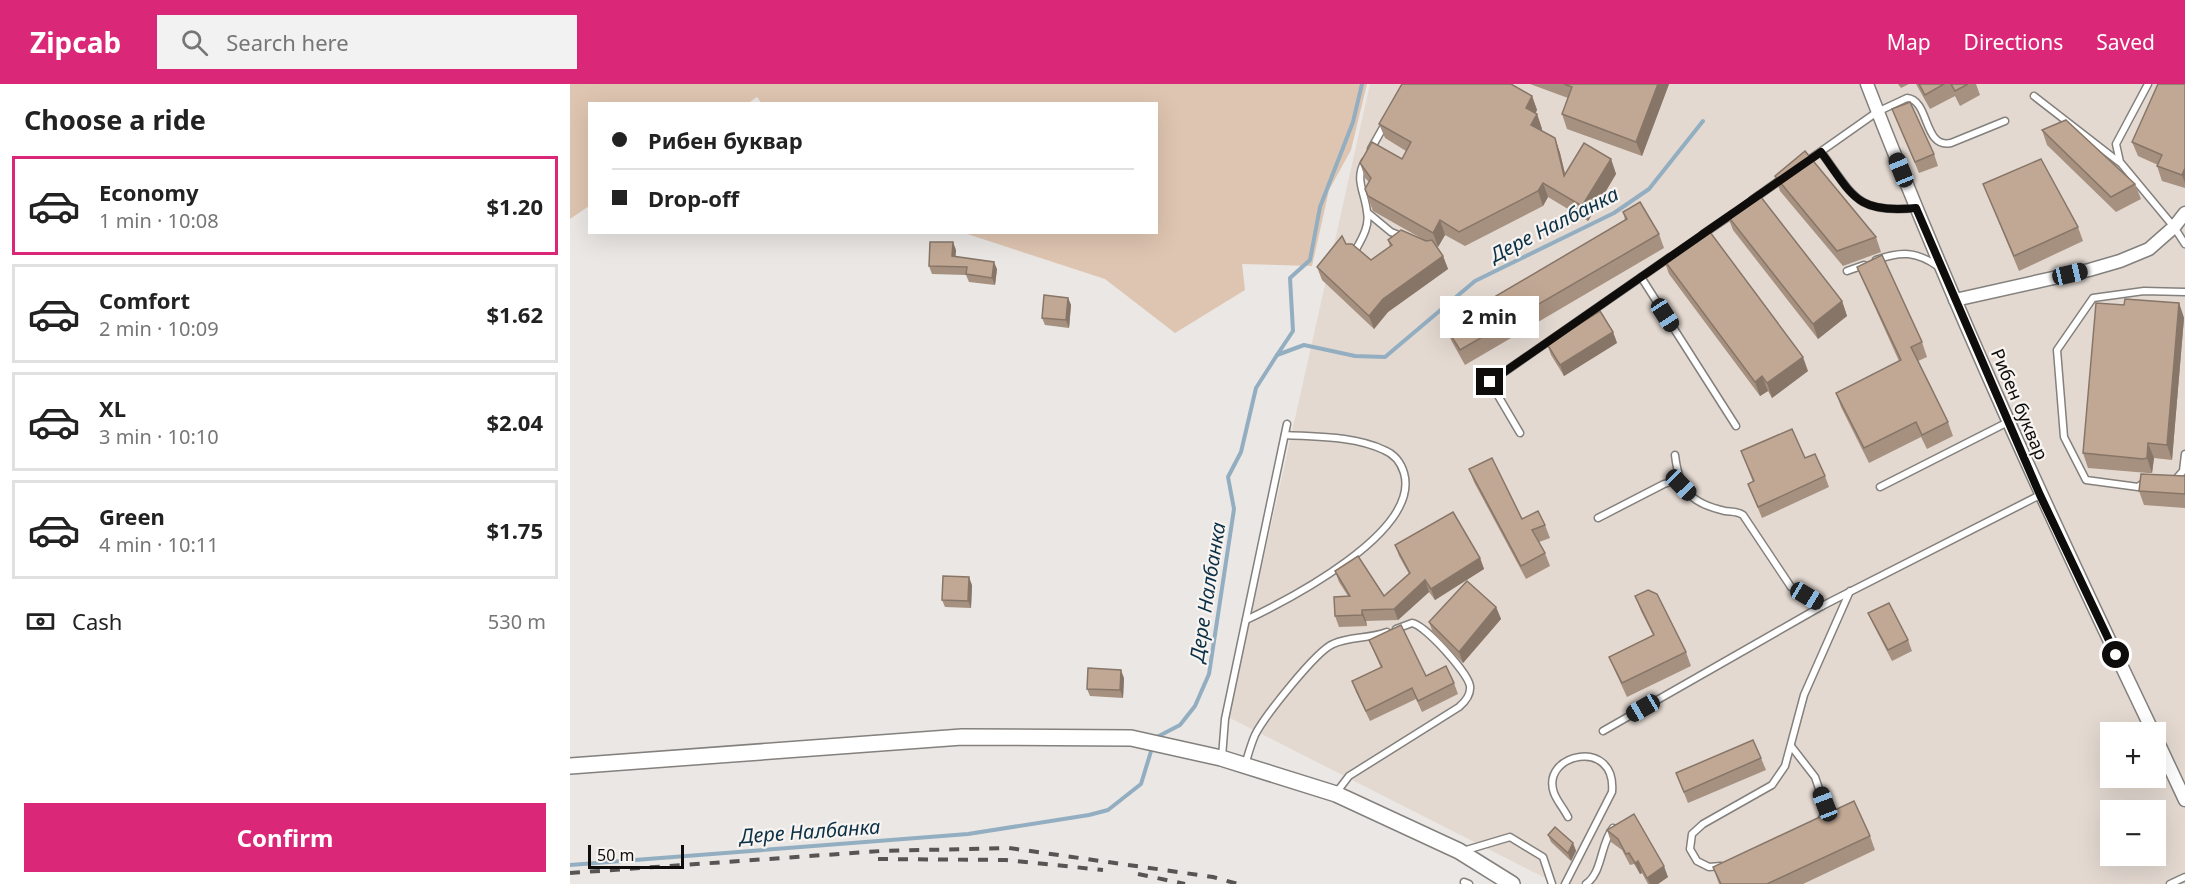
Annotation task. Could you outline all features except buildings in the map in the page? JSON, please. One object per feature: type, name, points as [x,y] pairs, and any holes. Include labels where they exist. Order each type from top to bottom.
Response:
[{"type":"street","name":"Рибен буквар","points":[[1867,84],[1916,208],[2040,495],[2147,722]]},
{"type":"street","points":[[1956,300],[2120,261],[2149,249],[2174,227],[2185,213]]},
{"type":"street","points":[[570,766],[962,736],[1131,738],[1221,758],[1335,794],[1459,851],[1512,884]]},
{"type":"street","points":[[2166,759],[2185,800]]},
{"type":"lane","points":[[2120,162],[2116,144],[2148,84]]},
{"type":"lane","points":[[2034,96],[2120,162],[2174,227],[2185,244]]},
{"type":"lane","points":[[1796,169],[1877,112],[1907,98],[1912,99],[1936,139],[1947,144],[2005,121]]},
{"type":"lane","points":[[1354,253],[1366,230],[1368,213],[1360,190],[1359,171],[1392,112]]},
{"type":"lane","points":[[1821,152],[1853,195],[1865,205],[1890,211],[1916,208]]},
{"type":"lane","points":[[1748,203],[1787,176]]},
{"type":"lane","points":[[1699,237],[1738,210]]},
{"type":"lane","points":[[1368,213],[1391,232],[1412,241]]},
{"type":"lane","points":[[1520,433],[1490,382],[1680,250]]},
{"type":"lane","points":[[1847,271],[1897,253],[1920,256],[1943,271]]},
{"type":"lane","points":[[1641,278],[1736,426]]},
{"type":"lane","points":[[2151,478],[2138,488],[2091,482],[2082,476],[2064,437],[2057,350],[2093,298],[2144,291],[2185,292]]},
{"type":"lane","points":[[1880,487],[2008,422]]},
{"type":"lane","points":[[1221,758],[1225,719],[1287,424]]},
{"type":"lane","points":[[1246,620],[1288,600],[1341,567],[1383,531],[1404,496],[1406,486],[1402,468],[1391,454],[1383,449],[1341,439],[1285,435]]},
{"type":"lane","points":[[2163,479],[2174,480],[2180,477],[2185,454]]},
{"type":"lane","points":[[1675,455],[1681,485]]},
{"type":"lane","points":[[1598,518],[1664,484],[1674,482],[1681,485],[1693,498],[1706,505],[1743,515],[1791,587],[1822,606]]},
{"type":"lane","points":[[1603,731],[1822,606],[2040,495]]},
{"type":"lane","points":[[1732,861],[1716,868],[1703,865],[1693,856],[1690,849],[1692,834],[1703,824],[1772,785],[1785,766],[1804,695],[1850,591]]},
{"type":"lane","points":[[1245,765],[1255,735],[1265,719],[1330,645],[1342,640],[1363,638],[1418,624],[1468,679],[1468,697],[1460,706],[1349,776],[1335,794]]},
{"type":"lane","points":[[1791,746],[1815,777],[1825,804],[1826,814],[1816,824]]},
{"type":"lane","points":[[1565,884],[1612,792],[1611,776],[1600,761],[1579,756],[1564,762],[1558,769],[1554,779],[1554,792],[1568,817]]},
{"type":"lane","points":[[1586,884],[1593,878],[1606,837],[1614,827],[1623,822]]},
{"type":"lane","points":[[1459,851],[1510,837],[1543,857],[1552,884]]},
{"type":"lane","points":[[2170,884],[2185,877]]},
{"type":"shaded area","points":[[570,84],[1367,84],[1351,150],[1329,190],[1312,266],[1242,264],[1245,290],[1175,333],[1105,279],[967,234],[1158,234],[1158,102],[761,102],[757,97],[750,102],[588,102],[588,207],[570,219]]},
{"type":"shaded area","points":[[1370,84],[2185,84],[2185,884],[1557,884],[1228,717]]},
{"type":"waterway","points":[[1277,355],[1293,331],[1290,278],[1310,260],[1320,207],[1353,122],[1362,84]]},
{"type":"waterway","name":"Дере Налбанка","points":[[1155,738],[1180,725],[1195,706],[1209,674],[1234,509],[1228,477],[1241,452],[1256,388],[1277,355],[1304,345],[1355,356],[1385,357],[1475,281],[1614,213],[1649,189],[1703,121]]},
{"type":"waterway","name":"Дере Налбанка","points":[[570,865],[968,834],[1089,815],[1108,810],[1141,784],[1152,748]]},
{"type":"railway","points":[[570,873],[881,851],[1009,848],[1213,877],[1238,884]]},
{"type":"railway","points":[[878,859],[1006,860],[1103,870]]},
{"type":"railway","points":[[1138,874],[1185,884]]},
{"type":"route","points":[[1490,382],[1821,152],[1853,195],[1865,205],[1878,210],[1890,211],[1916,208],[2040,495],[2116,655]]}]
